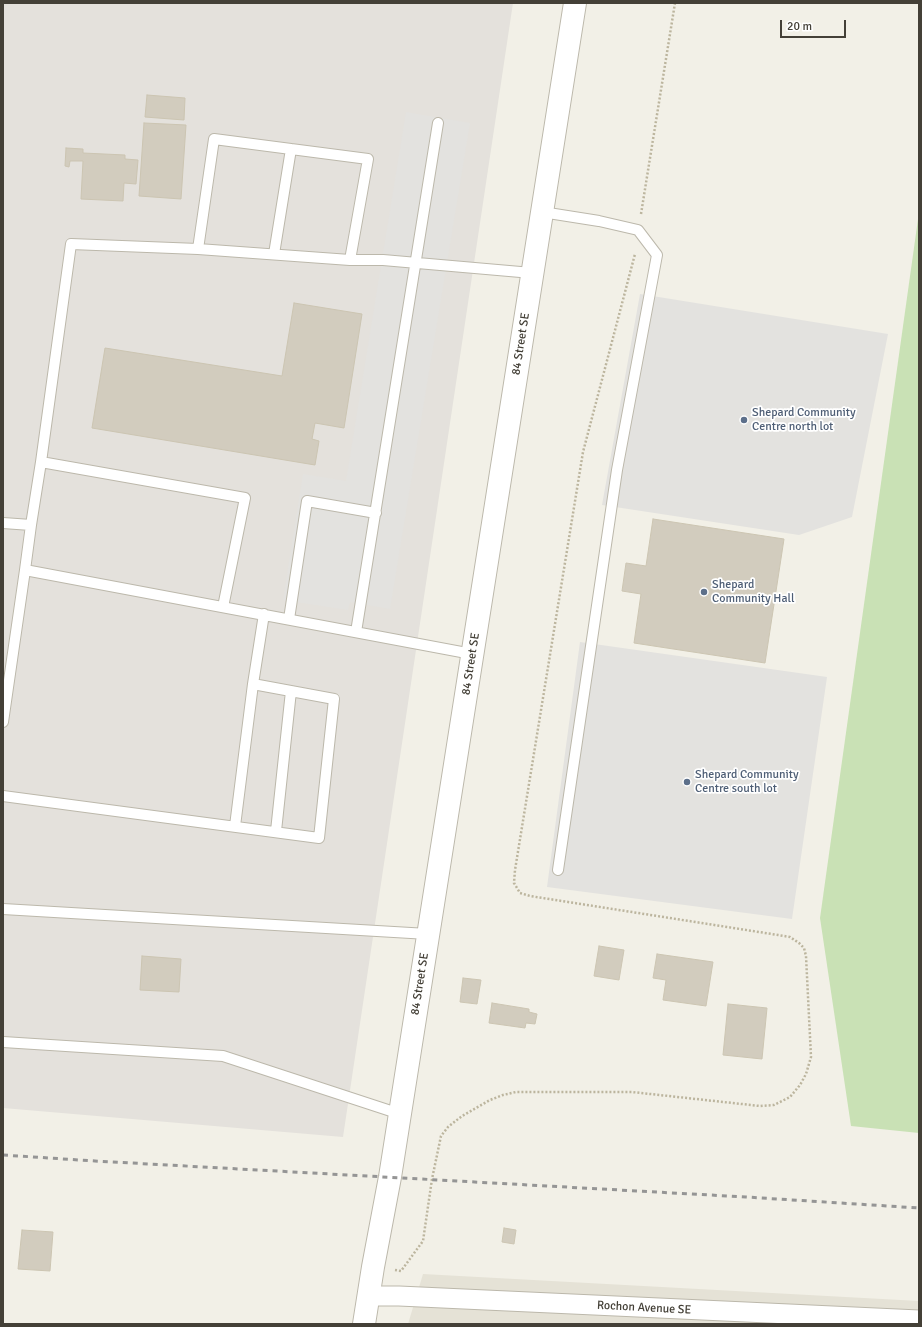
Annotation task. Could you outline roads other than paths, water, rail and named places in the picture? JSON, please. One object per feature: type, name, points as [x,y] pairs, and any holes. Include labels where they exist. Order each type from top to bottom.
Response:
[{"type":"street","name":"84 Street SE","points":[[364,1324],[400,1114],[575,3]]},
{"type":"street","name":"Rochon Avenue SE","points":[[369,1296],[399,1296],[691,1317],[919,1320]]},
{"type":"lane","points":[[356,632],[438,123]]},
{"type":"lane","points":[[198,249],[214,139],[368,159],[350,260]]},
{"type":"lane","points":[[274,254],[291,149]]},
{"type":"lane","points":[[542,212],[599,221],[638,230],[657,255],[617,470],[558,870]]},
{"type":"lane","points":[[3,722],[70,244],[198,249],[350,260],[383,260],[532,273]]},
{"type":"lane","points":[[40,462],[245,498],[223,607]]},
{"type":"lane","points":[[289,619],[307,501],[376,513]]},
{"type":"lane","points":[[3,523],[31,525]]},
{"type":"lane","points":[[25,570],[472,654]]},
{"type":"lane","points":[[235,826],[252,684],[264,614]]},
{"type":"lane","points":[[3,796],[319,838],[334,699],[252,684]]},
{"type":"lane","points":[[276,832],[292,691]]},
{"type":"lane","points":[[3,909],[428,934]]},
{"type":"lane","points":[[3,1042],[223,1056],[400,1114]]},
{"type":"railway","points":[[3,1155],[919,1208]]},
{"type":"place","name":"Shepard Community Centre north lot","points":[[744,420]]},
{"type":"place","name":"Shepard Community Hall","points":[[704,592]]},
{"type":"place","name":"Shepard Community Centre south lot","points":[[687,782]]}]
